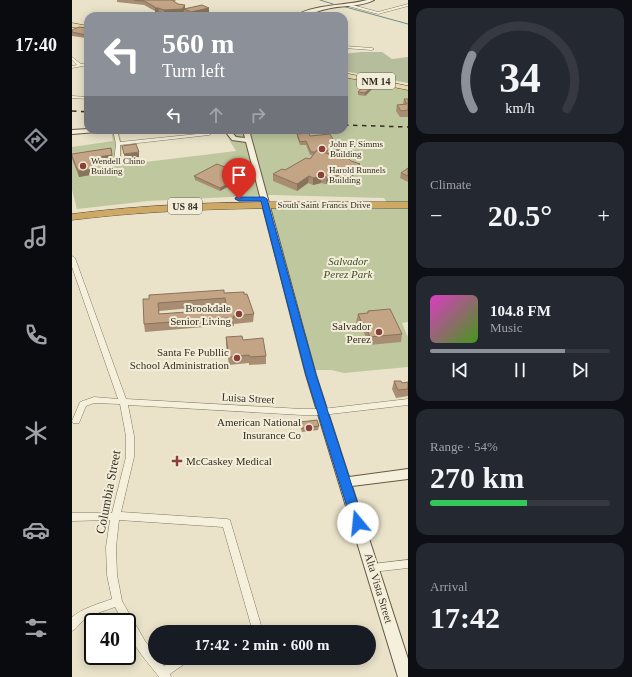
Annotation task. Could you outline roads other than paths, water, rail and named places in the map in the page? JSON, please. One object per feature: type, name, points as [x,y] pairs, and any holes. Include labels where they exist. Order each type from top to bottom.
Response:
[{"type":"highway","name":"South Saint Francis Drive","points":[[72,211],[150,202],[214,199],[408,206]]},
{"type":"highway","name":"South Saint Francis Drive","points":[[72,217],[166,207],[264,202],[408,200]]},
{"type":"main road","points":[[72,25],[84,27]]},
{"type":"main road","name":"NM 14","points":[[348,75],[408,87]]},
{"type":"street","points":[[349,5],[372,0]]},
{"type":"street","points":[[309,12],[338,2],[378,13],[408,5]]},
{"type":"street","points":[[72,31],[84,27]]},
{"type":"street","points":[[348,47],[372,49]]},
{"type":"street","points":[[72,58],[80,65]]},
{"type":"street","points":[[72,67],[84,64]]},
{"type":"street","points":[[72,97],[84,98]]},
{"type":"street","points":[[72,132],[84,131]]},
{"type":"street","points":[[116,134],[118,144],[117,162]]},
{"type":"street","points":[[118,144],[193,134]]},
{"type":"street","points":[[230,134],[234,139],[248,140]]},
{"type":"street","name":"Alta Vista Street","points":[[247,134],[311,375],[406,677]]},
{"type":"street","name":"Columbia Street","points":[[72,258],[75,275],[123,401],[130,436],[130,457],[115,517],[111,547],[112,575],[117,602],[141,645],[165,675]]},
{"type":"street","name":"Luisa Street","points":[[76,421],[83,404],[88,401],[99,399],[274,411],[322,412],[408,402]]},
{"type":"street","points":[[345,482],[408,474]]},
{"type":"street","points":[[72,517],[137,516],[227,523],[230,528],[256,625]]},
{"type":"street","points":[[372,568],[408,564]]},
{"type":"street","points":[[72,626],[74,621],[83,615],[117,602]]},
{"type":"street","points":[[165,675],[176,665]]},
{"type":"waterway","points":[[320,0],[333,4]]},
{"type":"waterway","points":[[342,6],[408,24]]},
{"type":"railway","points":[[72,111],[84,112]]},
{"type":"railway","points":[[348,125],[408,127]]},
{"type":"place","name":"John F. Simms Building","points":[[322,149]]},
{"type":"place","name":"Wendell Chino Building","points":[[83,166]]},
{"type":"place","name":"Harold Runnels Building","points":[[321,175]]},
{"type":"place","name":"Brookdale Senior Living","points":[[239,314]]},
{"type":"place","name":"Salvador Perez","points":[[379,332]]},
{"type":"place","name":"Santa Fe Publlic School Administration","points":[[237,358]]},
{"type":"place","name":"American National Insurance Co","points":[[309,428]]},
{"type":"place","name":"McCaskey Medical","points":[[177,461]]},
{"type":"park label","name":"Salvador Perez Park","points":[[348,267]]}]
